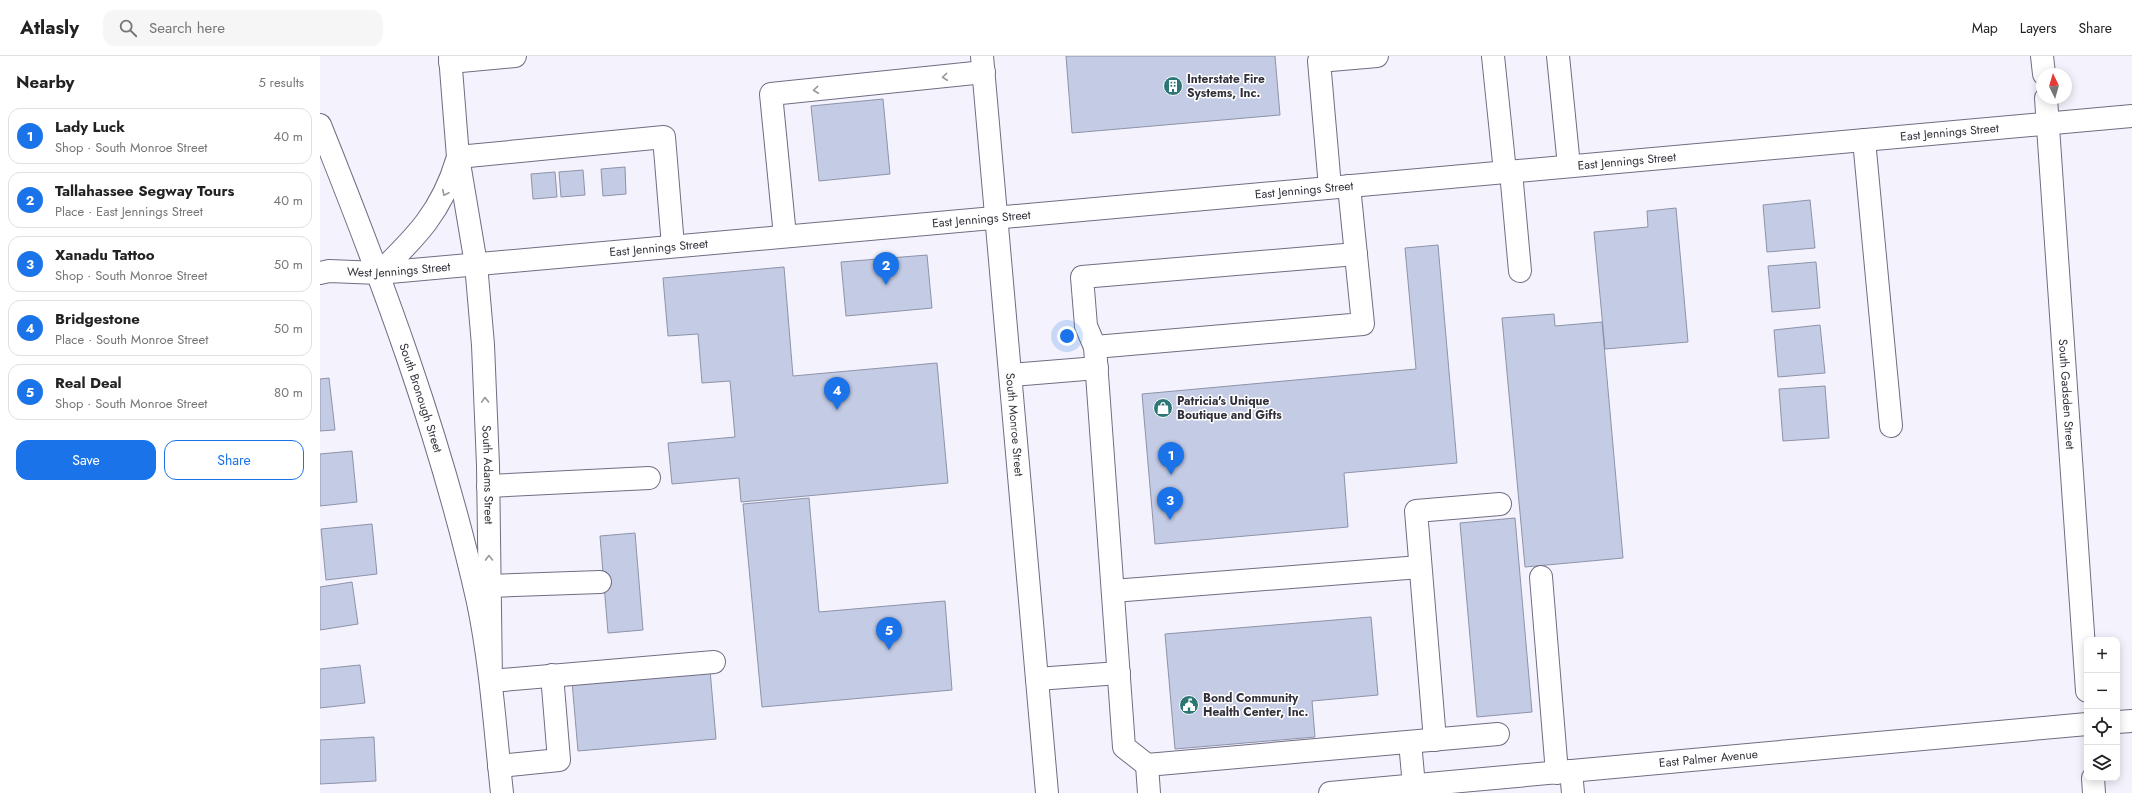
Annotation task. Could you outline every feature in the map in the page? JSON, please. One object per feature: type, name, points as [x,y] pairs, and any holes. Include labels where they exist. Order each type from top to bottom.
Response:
[{"type":"street","points":[[450,59],[515,56]]},
{"type":"street","points":[[1011,375],[1096,358],[1363,324],[1356,254],[1339,186],[1319,61],[1377,56]]},
{"type":"street","points":[[1493,56],[1520,271]]},
{"type":"street","points":[[1558,56],[1569,166]]},
{"type":"street","points":[[2042,56],[2043,68]]},
{"type":"street","name":"South Adams Street","points":[[450,59],[458,157],[476,264],[483,345],[488,486],[491,681],[502,793]]},
{"type":"street","points":[[785,236],[771,94],[983,64]]},
{"type":"street","name":"South Monroe Street","points":[[983,64],[1047,793]]},
{"type":"street","name":"South Gadsden Street","points":[[2046,104],[2086,673]]},
{"type":"street","name":"East Jennings Street","points":[[476,264],[2132,116]]},
{"type":"street","name":"South Bronough Street","points":[[320,125],[378,273],[423,399],[450,490],[478,604],[491,681]]},
{"type":"street","points":[[458,157],[664,137],[673,246]]},
{"type":"street","points":[[1864,140],[1891,426]]},
{"type":"street","name":"South Adams Street","points":[[378,273],[409,244],[435,212],[450,183],[458,157]]},
{"type":"street","points":[[1356,254],[1082,277],[1086,326],[1096,358],[1124,747],[1146,765],[1498,734]]},
{"type":"street","name":"West Jennings Street","points":[[320,273],[329,271],[378,273],[476,264]]},
{"type":"street","points":[[488,486],[649,478]]},
{"type":"street","points":[[1435,740],[1416,511],[1500,504]]},
{"type":"street","points":[[1113,591],[1420,567]]},
{"type":"street","points":[[1541,577],[1564,772],[1573,793]]},
{"type":"street","points":[[489,586],[600,582]]},
{"type":"street","points":[[491,681],[714,662]]},
{"type":"street","points":[[1037,679],[1118,673]]},
{"type":"street","points":[[499,766],[559,760],[552,675]]},
{"type":"street","points":[[2120,722],[2132,721]]},
{"type":"street","name":"East Palmer Avenue","points":[[1330,793],[1380,791],[1414,786],[2084,724]]},
{"type":"street","points":[[1410,742],[1414,786]]},
{"type":"street","points":[[1146,765],[1149,793]]},
{"type":"street","points":[[2093,781],[2094,793]]},
{"type":"building","name":"Interstate Fire Systems, Inc.","points":[[1066,56],[1275,56],[1280,115],[1072,133]]},
{"type":"building","points":[[883,99],[890,174],[819,181],[811,106]]},
{"type":"building","points":[[625,167],[626,194],[603,196],[601,169]]},
{"type":"building","points":[[583,170],[585,195],[561,197],[559,172]]},
{"type":"building","points":[[555,172],[557,197],[533,199],[531,174]]},
{"type":"building","points":[[1810,200],[1815,248],[1767,252],[1763,205]]},
{"type":"building","points":[[1676,208],[1688,342],[1605,349],[1594,232],[1648,227],[1647,211]]},
{"type":"building","points":[[1438,245],[1457,463],[1344,473],[1348,527],[1155,544],[1142,394],[1416,369],[1405,248]]},
{"type":"building","points":[[927,255],[932,308],[846,316],[841,262]]},
{"type":"building","points":[[1816,262],[1820,308],[1772,312],[1768,266]]},
{"type":"building","points":[[784,267],[793,376],[937,363],[948,483],[741,502],[739,478],[672,484],[668,443],[735,437],[730,381],[702,383],[698,334],[668,336],[663,278]]},
{"type":"building","points":[[1554,314],[1555,326],[1602,322],[1623,558],[1525,567],[1502,318]]},
{"type":"building","points":[[1820,325],[1825,373],[1778,377],[1774,330]]},
{"type":"building","points":[[329,378],[335,430],[320,431],[320,379]]},
{"type":"building","points":[[1825,386],[1829,438],[1783,441],[1779,389]]},
{"type":"building","points":[[352,451],[357,502],[320,506],[320,454]]},
{"type":"building","points":[[809,498],[819,612],[945,601],[952,690],[762,707],[743,504]]},
{"type":"building","points":[[1515,518],[1532,712],[1477,717],[1460,523]]},
{"type":"building","points":[[372,524],[377,574],[326,580],[321,529]]},
{"type":"building","points":[[635,533],[643,630],[608,633],[600,536]]},
{"type":"building","points":[[352,582],[358,624],[320,630],[320,587]]},
{"type":"building","points":[[1371,617],[1378,695],[1312,701],[1315,737],[1175,749],[1165,634]]},
{"type":"building","points":[[360,665],[365,703],[320,708],[320,669]]},
{"type":"building","points":[[710,670],[716,739],[578,751],[572,682]]},
{"type":"building","points":[[374,737],[376,781],[320,784],[320,740]]},
{"type":"place","name":"Interstate Fire Systems, Inc.","points":[[1173,86]]},
{"type":"place","name":"Tallahassee Segway Tours","points":[[886,285]]},
{"type":"place","name":"Patricia's Unique Boutique and Gifts","points":[[1163,408]]},
{"type":"place","name":"Bridgestone","points":[[837,410]]},
{"type":"place","name":"Lady Luck","points":[[1171,475]]},
{"type":"place","name":"Xanadu Tattoo","points":[[1170,520]]},
{"type":"place","name":"Real Deal","points":[[889,650]]},
{"type":"place","name":"Bond Community Health Center, Inc.","points":[[1189,705]]}]
